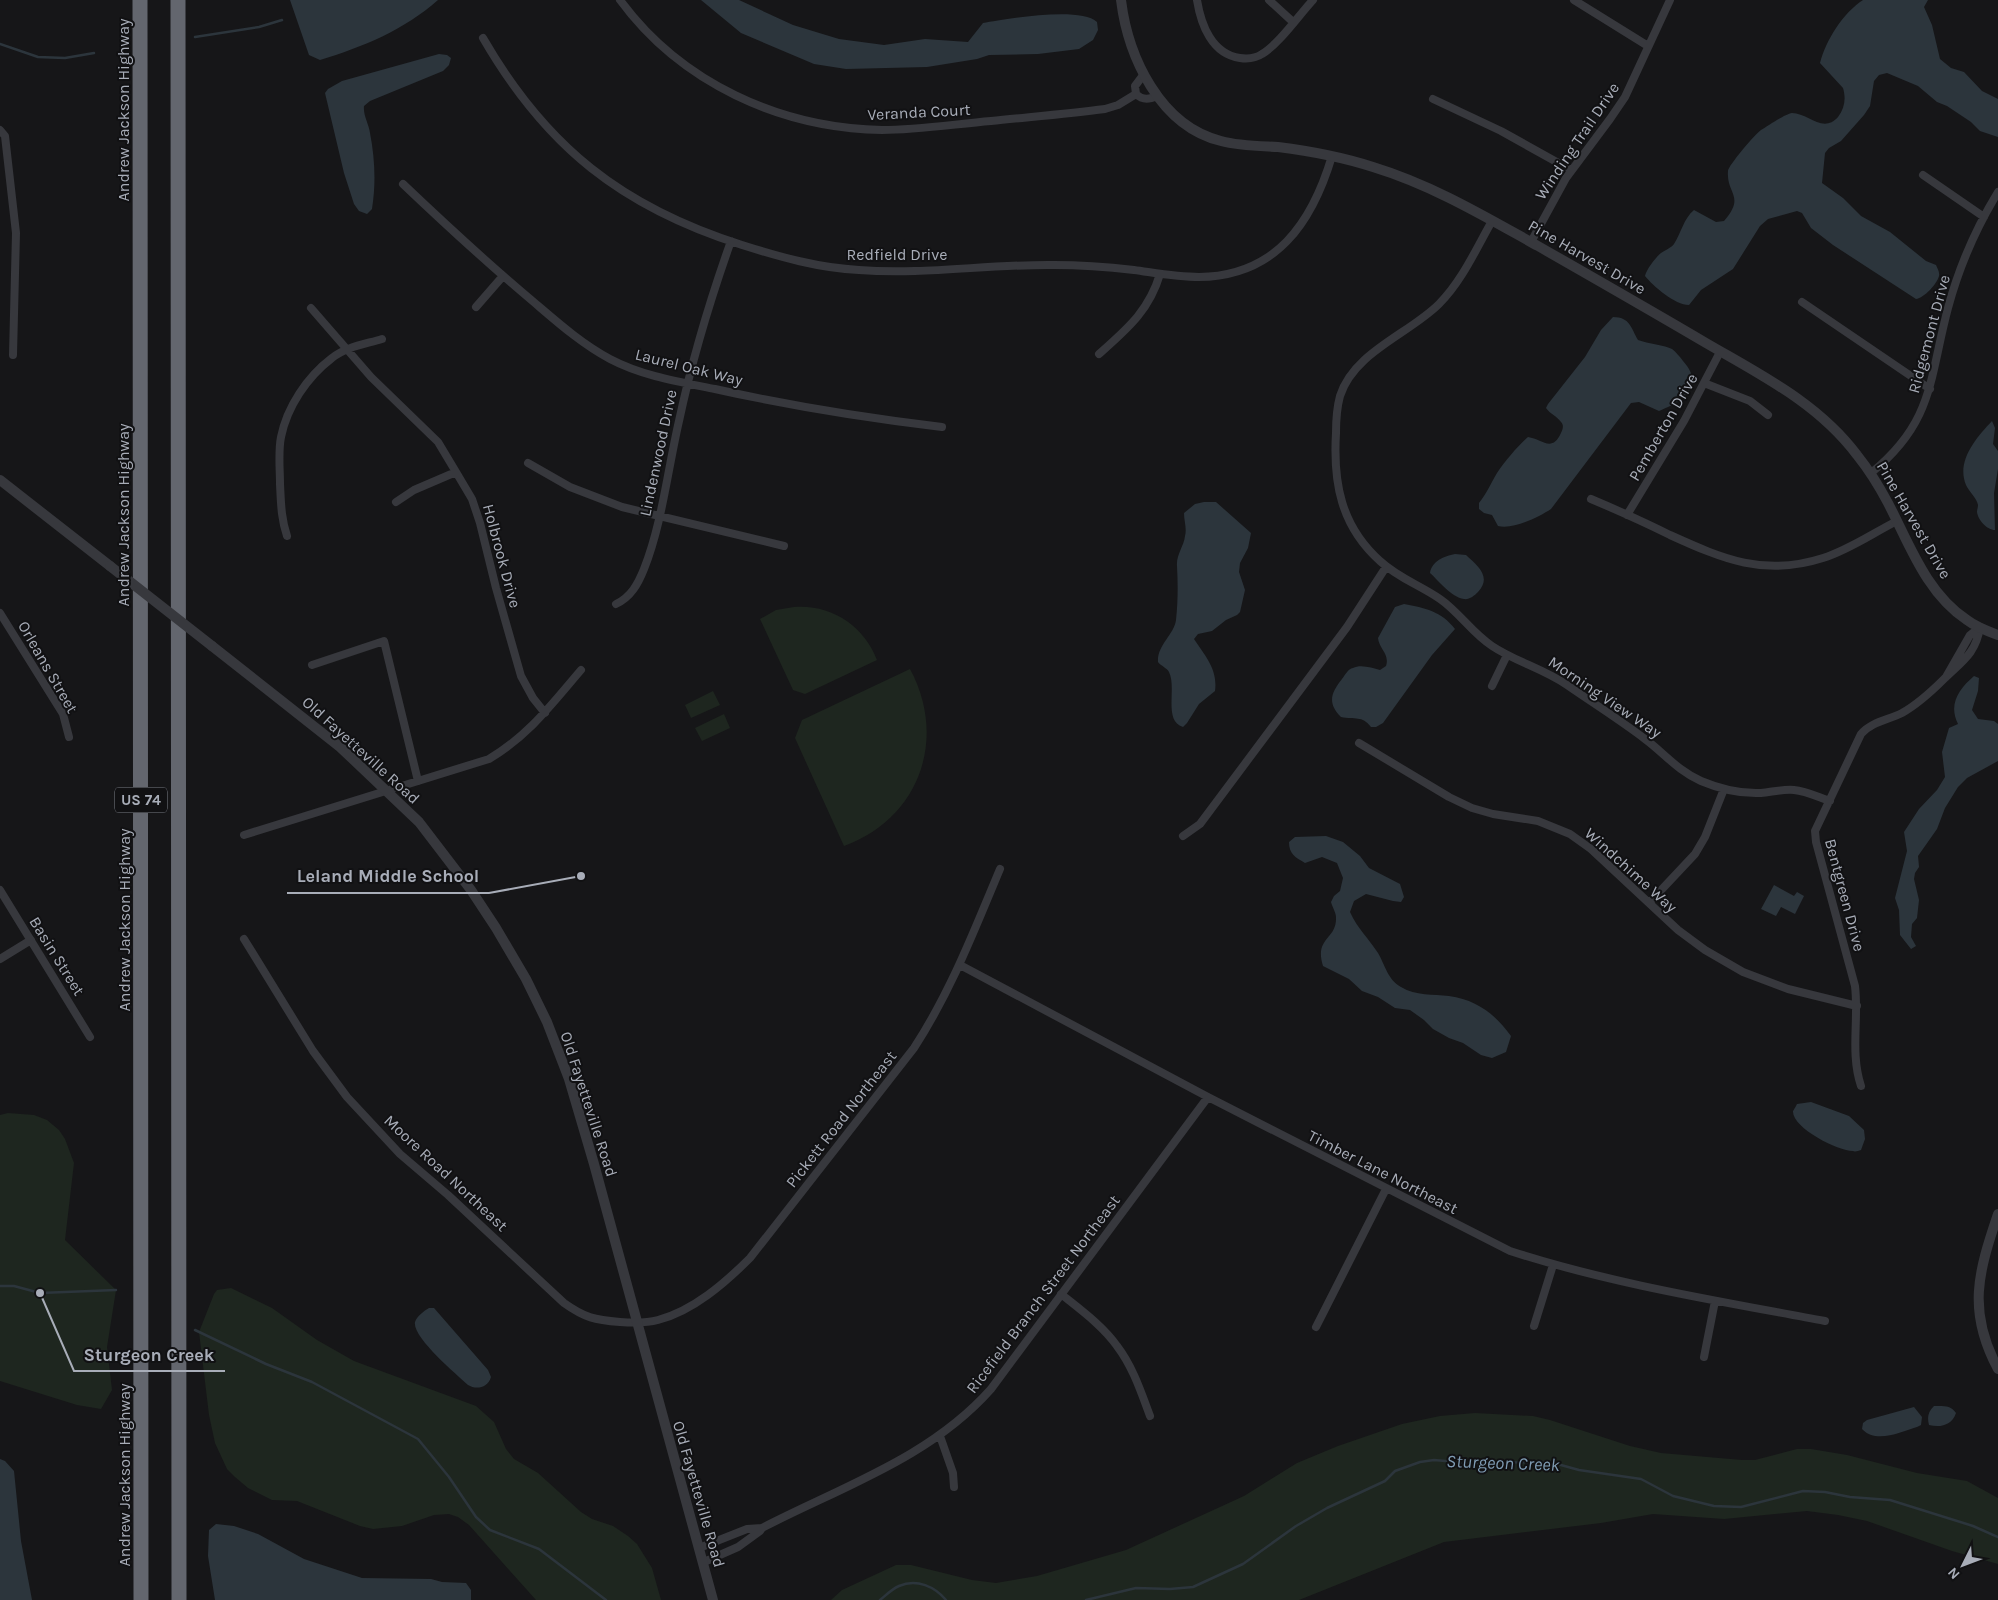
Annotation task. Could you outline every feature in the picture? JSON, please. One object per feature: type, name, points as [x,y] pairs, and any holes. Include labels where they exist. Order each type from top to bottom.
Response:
[{"type":"highway","name":"Andrew Jackson Highway","points":[[140,0],[142,1600]]},
{"type":"highway","name":"US 74","points":[[178,0],[179,1600]]},
{"type":"street","name":"Veranda Court","points":[[620,0],[660,44],[703,77],[732,94],[768,110],[819,124],[870,129],[915,128],[1105,110],[1118,105],[1136,94]]},
{"type":"street","name":"Pine Harvest Drive","points":[[1120,0],[1129,40],[1144,74],[1158,96],[1180,121],[1198,132],[1217,141],[1332,156],[1374,167],[1416,182],[1492,220],[1784,388],[1811,408],[1841,436],[1870,473],[1897,521],[1916,561],[1931,584],[1962,617],[1998,634]]},
{"type":"street","points":[[1197,0],[1201,18],[1215,45],[1225,53],[1237,58],[1250,58],[1262,54],[1274,44],[1313,0]]},
{"type":"street","points":[[1269,0],[1293,22]]},
{"type":"street","points":[[1574,0],[1648,46]]},
{"type":"street","name":"Winding Trail Drive","points":[[1531,242],[1571,170],[1618,108],[1632,83],[1670,0]]},
{"type":"street","name":"Redfield Drive","points":[[483,38],[526,104],[554,136],[584,164],[613,186],[681,222],[731,241],[796,261],[858,270],[906,271],[1035,265],[1100,267],[1184,277],[1219,276],[1240,270],[1274,252],[1291,237],[1304,221],[1321,187],[1332,156]]},
{"type":"street","points":[[1144,74],[1136,82],[1134,90],[1136,94],[1143,99],[1151,99],[1158,96]]},
{"type":"street","points":[[1432,99],[1501,130],[1571,170]]},
{"type":"street","points":[[0,130],[5,136],[16,234],[13,355]]},
{"type":"street","points":[[1923,175],[1984,217]]},
{"type":"street","name":"Laurel Oak Way","points":[[403,184],[503,276],[564,328],[598,352],[634,369],[687,383],[838,414],[942,427]]},
{"type":"street","name":"Ridgemont Drive","points":[[1870,473],[1891,456],[1921,414],[1930,389],[1949,306],[1965,259],[1984,217],[1998,192]]},
{"type":"street","name":"Morning View Way","points":[[1492,220],[1461,276],[1448,294],[1425,317],[1384,344],[1367,358],[1352,374],[1341,395],[1334,457],[1338,492],[1342,506],[1353,529],[1370,552],[1386,567],[1439,598],[1455,610],[1483,639],[1507,655],[1540,668],[1567,685],[1647,740],[1683,772],[1724,789],[1753,793],[1793,790],[1830,801]]},
{"type":"street","name":"Lindenwood Drive","points":[[616,604],[629,595],[639,581],[653,542],[687,383],[709,306],[731,241]]},
{"type":"street","points":[[1099,354],[1144,311],[1155,291],[1160,274]]},
{"type":"street","points":[[476,307],[503,276]]},
{"type":"street","points":[[1802,302],[1930,389]]},
{"type":"street","name":"Holbrook Drive","points":[[311,308],[371,377],[438,442],[472,499],[521,676],[533,698],[545,713]]},
{"type":"street","points":[[287,536],[281,519],[281,438],[288,416],[298,395],[312,376],[332,358],[346,350],[382,340]]},
{"type":"street","name":"Pemberton Drive","points":[[1627,515],[1684,421],[1720,352]]},
{"type":"street","points":[[1704,383],[1750,400],[1768,415]]},
{"type":"street","points":[[528,463],[586,494],[622,507],[784,546]]},
{"type":"street","points":[[396,502],[414,490],[456,472]]},
{"type":"street","name":"Old Fayetteville Road","points":[[0,480],[318,728],[388,791],[424,828],[471,890],[496,928],[526,979],[547,1022],[569,1079],[638,1323],[713,1600]]},
{"type":"street","points":[[1590,499],[1724,558],[1749,564],[1774,566],[1804,563],[1824,558],[1846,549],[1897,521]]},
{"type":"street","points":[[1183,836],[1200,824],[1347,627],[1386,567]]},
{"type":"street","name":"Orleans Street","points":[[0,613],[63,714],[69,737]]},
{"type":"street","name":"Bentgreen Drive","points":[[1861,1086],[1855,1056],[1857,1006],[1852,974],[1814,836],[1816,826],[1830,801],[1858,739],[1865,730],[1908,709],[1932,692],[1946,678],[1970,635],[1980,627]]},
{"type":"street","points":[[312,665],[384,641],[418,781]]},
{"type":"street","points":[[1492,686],[1507,655]]},
{"type":"street","points":[[244,835],[489,759],[507,749],[533,726],[581,670]]},
{"type":"street","name":"Windchime Way","points":[[1359,743],[1449,797],[1472,808],[1498,815],[1538,821],[1570,834],[1591,849],[1693,942],[1743,972],[1788,989],[1857,1006]]},
{"type":"street","points":[[1649,903],[1695,854],[1705,837],[1724,789]]},
{"type":"street","name":"Pickett Road Northeast","points":[[638,1323],[657,1321],[690,1306],[730,1278],[750,1258],[914,1048],[934,1018],[960,965],[1000,869]]},
{"type":"street","name":"Basin Street","points":[[0,890],[90,1037]]},
{"type":"street","name":"Moore Road Northeast","points":[[244,939],[319,1059],[347,1097],[400,1154],[448,1195],[564,1303],[579,1314],[602,1321],[638,1323]]},
{"type":"street","points":[[0,959],[31,940]]},
{"type":"street","name":"Timber Lane Northeast","points":[[960,965],[1208,1097],[1510,1251],[1553,1265],[1715,1301],[1825,1321]]},
{"type":"street","name":"Ricefield Branch Street Northeast","points":[[704,1562],[738,1547],[762,1528],[920,1449],[940,1436],[976,1406],[990,1390],[1208,1097]]},
{"type":"street","points":[[1316,1327],[1386,1188]]},
{"type":"street","points":[[1998,1214],[1982,1264],[1978,1290],[1979,1313],[1983,1334],[1987,1348],[1998,1369]]},
{"type":"street","points":[[1534,1326],[1553,1265]]},
{"type":"street","points":[[1062,1294],[1101,1327],[1117,1346],[1129,1365],[1150,1416]]},
{"type":"street","points":[[1704,1357],[1715,1301]]},
{"type":"street","points":[[940,1436],[953,1473],[954,1487]]},
{"type":"street","name":"Ricefield Branch Street Northeast","points":[[699,1548],[747,1529],[762,1528]]},
{"type":"shaded area","points":[[290,0],[438,0],[397,29],[367,43],[320,60],[309,55]]},
{"type":"shaded area","points":[[701,0],[739,0],[793,25],[839,39],[884,45],[925,39],[968,42],[983,23],[1042,15],[1060,14],[1088,17],[1097,22],[1098,30],[1093,40],[1079,49],[1038,54],[989,55],[977,59],[927,67],[846,69],[814,64],[741,33]]},
{"type":"shaded area","points":[[1863,0],[1928,0],[1924,7],[1932,25],[1940,59],[1951,68],[1964,72],[1982,91],[1998,99],[1998,137],[1980,131],[1971,122],[1947,106],[1937,102],[1918,86],[1887,73],[1879,75],[1874,81],[1870,106],[1864,115],[1841,141],[1829,148],[1825,153],[1822,183],[1843,198],[1861,216],[1890,232],[1926,261],[1936,265],[1939,275],[1936,283],[1930,290],[1916,299],[1833,245],[1811,228],[1802,213],[1797,211],[1768,219],[1760,226],[1733,269],[1701,290],[1689,305],[1677,302],[1653,285],[1645,276],[1647,270],[1659,255],[1674,244],[1685,221],[1694,210],[1716,222],[1724,221],[1734,206],[1734,195],[1728,179],[1729,168],[1761,130],[1792,113],[1827,124],[1838,117],[1844,103],[1843,88],[1820,63],[1826,45],[1836,28],[1849,12]]},
{"type":"shaded area","points":[[439,54],[447,55],[451,58],[449,65],[443,71],[370,101],[364,106],[373,152],[374,190],[372,209],[367,214],[359,211],[354,204],[344,173],[325,93],[328,89],[342,81]]},
{"type":"shaded area","points":[[1613,317],[1619,317],[1627,321],[1638,340],[1672,349],[1690,370],[1692,385],[1683,398],[1659,411],[1639,402],[1631,403],[1551,509],[1533,519],[1518,524],[1504,527],[1498,526],[1492,515],[1484,513],[1479,509],[1479,503],[1500,468],[1528,437],[1550,444],[1558,439],[1563,424],[1546,408],[1585,357],[1601,330]]},
{"type":"shaded area","points":[[1992,421],[1995,428],[1993,444],[1998,451],[1998,469],[1994,493],[1995,530],[1983,524],[1979,518],[1977,502],[1967,488],[1964,476],[1964,467],[1969,450]]},
{"type":"shaded area","points":[[1216,502],[1251,533],[1248,548],[1240,563],[1239,572],[1245,590],[1240,612],[1212,631],[1198,634],[1194,639],[1213,669],[1215,691],[1199,704],[1183,727],[1177,724],[1174,718],[1171,679],[1169,672],[1158,662],[1158,656],[1176,620],[1178,593],[1177,562],[1186,533],[1184,513],[1195,504]]},
{"type":"shaded area","points":[[1455,554],[1466,555],[1479,568],[1484,577],[1482,587],[1475,595],[1468,599],[1459,598],[1454,595],[1430,573],[1436,562]]},
{"type":"shaded area","points":[[1404,604],[1438,614],[1455,629],[1432,655],[1383,723],[1376,727],[1371,727],[1361,719],[1341,717],[1332,703],[1335,689],[1351,669],[1363,666],[1380,670],[1386,666],[1387,658],[1378,638],[1395,607]]},
{"type":"shaded area","points":[[794,607],[820,609],[844,619],[864,637],[877,660],[805,694],[793,690],[760,619],[776,610]]},
{"type":"shaded area","points":[[910,669],[921,696],[926,722],[926,749],[919,774],[908,797],[891,817],[870,834],[844,846],[795,738],[802,720]]},
{"type":"shaded area","points":[[1974,676],[1979,678],[1978,691],[1972,710],[1978,719],[1994,721],[1998,724],[1998,761],[1967,778],[1958,787],[1945,808],[1937,829],[1918,856],[1919,867],[1914,879],[1919,900],[1917,918],[1912,924],[1911,937],[1916,946],[1911,949],[1900,935],[1899,910],[1895,898],[1907,851],[1904,832],[1919,809],[1937,790],[1945,777],[1942,752],[1949,728],[1958,724],[1954,710],[1955,703],[1964,686]]},
{"type":"shaded area","points":[[713,691],[720,705],[691,718],[685,705]]},
{"type":"shaded area","points":[[724,714],[730,728],[702,741],[695,728]]},
{"type":"shaded area","points":[[1326,836],[1343,842],[1360,856],[1369,868],[1400,884],[1404,897],[1401,902],[1366,894],[1354,901],[1350,912],[1378,953],[1393,980],[1401,987],[1413,992],[1459,998],[1484,1009],[1511,1036],[1506,1052],[1492,1058],[1481,1055],[1463,1043],[1433,1029],[1410,1010],[1395,1008],[1378,997],[1362,991],[1349,979],[1323,966],[1321,949],[1335,925],[1336,915],[1331,902],[1340,891],[1343,878],[1337,863],[1322,857],[1305,863],[1298,859],[1290,850],[1289,842],[1295,837]]},
{"type":"shaded area","points":[[1774,885],[1794,896],[1797,892],[1804,896],[1795,914],[1781,907],[1776,916],[1761,909]]},
{"type":"shaded area","points":[[1811,1102],[1849,1116],[1864,1130],[1865,1139],[1861,1150],[1846,1150],[1827,1143],[1800,1124],[1795,1118],[1793,1111],[1797,1104]]},
{"type":"shaded area","points":[[8,1113],[34,1115],[47,1120],[59,1130],[65,1139],[74,1163],[65,1240],[116,1290],[107,1347],[112,1390],[101,1409],[77,1405],[0,1381],[0,1115]]},
{"type":"shaded area","points":[[231,1288],[272,1308],[317,1340],[354,1361],[476,1406],[494,1422],[506,1449],[514,1459],[538,1473],[581,1512],[592,1519],[613,1526],[637,1544],[652,1568],[661,1600],[536,1600],[469,1525],[458,1517],[449,1514],[434,1515],[402,1526],[373,1529],[360,1526],[297,1501],[272,1500],[248,1488],[227,1469],[215,1443],[209,1415],[199,1332],[214,1294],[217,1290]]},
{"type":"shaded area","points":[[429,1308],[434,1308],[488,1370],[491,1377],[485,1386],[478,1388],[468,1385],[420,1337],[415,1322]]},
{"type":"shaded area","points":[[1934,1406],[1949,1407],[1956,1413],[1946,1425],[1929,1425],[1930,1410]]},
{"type":"shaded area","points":[[1914,1407],[1922,1417],[1921,1425],[1917,1427],[1889,1436],[1874,1436],[1862,1429],[1863,1423],[1867,1420]]},
{"type":"shaded area","points":[[1475,1413],[1533,1416],[1630,1446],[1661,1453],[1755,1460],[1797,1449],[1811,1449],[1847,1455],[1917,1473],[1967,1481],[1998,1498],[1998,1564],[1952,1551],[1867,1521],[1838,1515],[1807,1511],[1724,1519],[1653,1514],[1601,1523],[1444,1542],[1299,1600],[831,1600],[842,1590],[896,1565],[911,1565],[972,1580],[996,1583],[1037,1576],[1126,1550],[1244,1496],[1297,1463],[1338,1446],[1402,1424],[1440,1416]]},
{"type":"shaded area","points":[[0,1459],[5,1461],[14,1471],[21,1541],[32,1600],[0,1600]]},
{"type":"shaded area","points":[[216,1524],[234,1526],[258,1534],[304,1559],[362,1578],[431,1579],[442,1582],[466,1583],[471,1590],[471,1600],[215,1600],[208,1556],[209,1530]]},
{"type":"waterway","points":[[195,37],[259,27],[282,20]]},
{"type":"waterway","points":[[0,44],[38,57],[65,58],[94,53]]},
{"type":"waterway","name":"Sturgeon Creek","points":[[0,1286],[14,1286],[40,1293],[116,1290]]},
{"type":"waterway","name":"Sturgeon Creek","points":[[195,1330],[266,1364],[312,1382],[418,1439],[449,1477],[476,1517],[490,1530],[539,1549],[606,1600]]},
{"type":"waterway","name":"Sturgeon Creek","points":[[1086,1600],[1136,1588],[1170,1589],[1193,1587],[1243,1564],[1296,1526],[1327,1508],[1385,1481],[1395,1471],[1420,1462],[1434,1460],[1468,1463],[1550,1462],[1579,1470],[1641,1479],[1673,1496],[1714,1506],[1741,1507],[1803,1491],[1890,1500],[1973,1526],[1998,1537]]},
{"type":"waterway","name":"Sturgeon Creek","points":[[880,1600],[896,1587],[912,1583],[925,1585],[937,1591],[946,1600]]},
{"type":"place","name":"Leland Middle School","points":[[581,876]]},
{"type":"place","name":"Sturgeon Creek","points":[[40,1293]]}]
